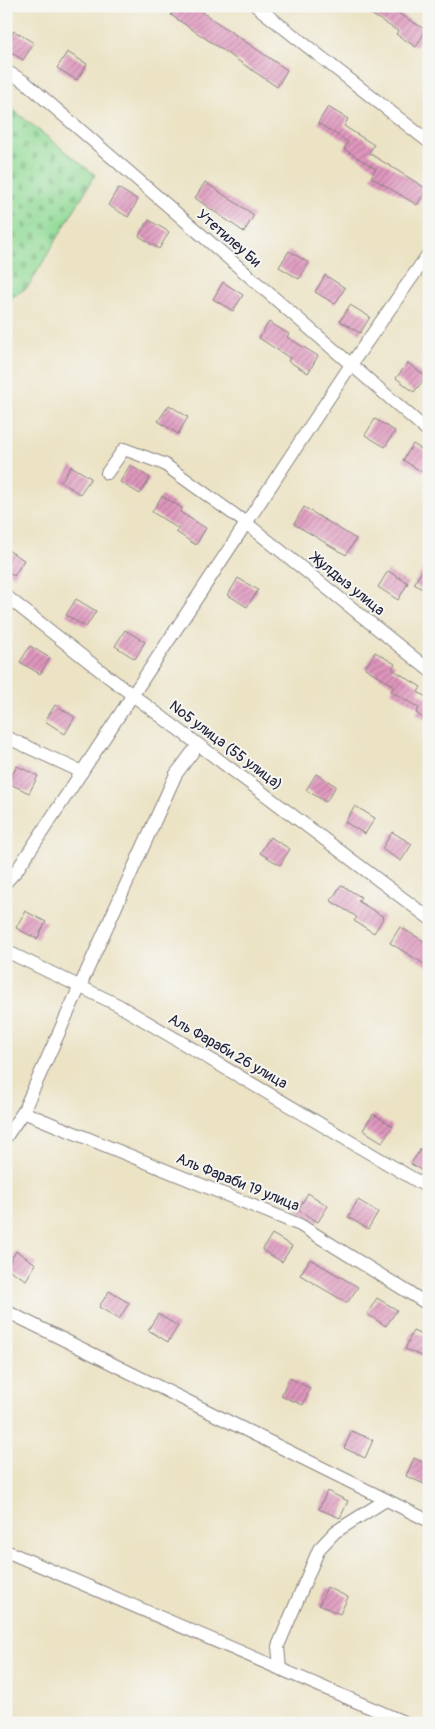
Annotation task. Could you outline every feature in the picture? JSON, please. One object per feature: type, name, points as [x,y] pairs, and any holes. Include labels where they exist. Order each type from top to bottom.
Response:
[{"type":"street","points":[[256,6],[429,142]]},
{"type":"street","name":"Утетилеу Би","points":[[6,71],[26,82],[350,366],[429,432]]},
{"type":"street","points":[[6,882],[17,870],[134,696],[350,366],[429,253]]},
{"type":"street","name":"Жулдыз улица","points":[[107,473],[124,449],[164,464],[246,523],[429,670]]},
{"type":"street","name":"№5 улица (55 улица)","points":[[6,596],[134,696],[429,918]]},
{"type":"street","points":[[6,738],[82,772]]},
{"type":"street","points":[[6,1137],[23,1112],[176,774],[198,744]]},
{"type":"street","name":"Аль Фараби 26 улица","points":[[6,951],[118,1005],[429,1188]]},
{"type":"street","name":"Аль Фараби 19 улица","points":[[23,1112],[300,1226],[429,1305]]},
{"type":"street","points":[[6,1311],[429,1521]]},
{"type":"street","points":[[280,1669],[278,1646],[320,1549],[334,1532],[386,1500]]},
{"type":"street","points":[[6,1551],[406,1723]]},
{"type":"street","points":[[426,1723],[429,1717]]},
{"type":"green space","points":[[6,104],[95,175],[28,287],[6,301]]},
{"type":"building","points":[[177,6],[193,6],[287,70],[277,87],[171,15]]},
{"type":"building","points":[[358,6],[396,6],[393,10],[426,30],[416,47],[396,34],[398,31]]},
{"type":"building","points":[[14,31],[34,43],[23,60],[6,49],[6,43]]},
{"type":"building","points":[[67,52],[87,64],[77,80],[57,68]]},
{"type":"building","points":[[328,107],[348,119],[344,126],[374,145],[369,153],[427,189],[417,205],[371,177],[376,169],[344,149],[348,142],[318,123]]},
{"type":"building","points":[[205,182],[254,215],[244,232],[195,198]]},
{"type":"building","points":[[118,188],[138,200],[128,217],[108,205]]},
{"type":"building","points":[[149,220],[169,232],[159,249],[139,236]]},
{"type":"building","points":[[289,251],[309,263],[299,279],[279,267]]},
{"type":"building","points":[[325,275],[345,288],[335,304],[315,292]]},
{"type":"building","points":[[223,282],[243,295],[233,311],[213,299]]},
{"type":"building","points":[[350,305],[370,317],[360,333],[340,321]]},
{"type":"building","points":[[269,322],[289,334],[287,337],[318,356],[308,373],[288,361],[290,358],[259,338]]},
{"type":"building","points":[[408,363],[426,377],[414,392],[396,378]]},
{"type":"building","points":[[169,405],[188,417],[178,434],[158,421]]},
{"type":"building","points":[[375,419],[395,431],[385,447],[365,435]]},
{"type":"building","points":[[413,444],[429,454],[429,462],[422,472],[403,460]]},
{"type":"building","points":[[130,465],[150,478],[140,494],[120,482]]},
{"type":"building","points":[[71,466],[91,478],[80,494],[61,482]]},
{"type":"building","points":[[162,496],[182,508],[180,512],[206,528],[196,545],[176,532],[179,529],[152,512]]},
{"type":"building","points":[[304,507],[356,539],[346,555],[294,524]]},
{"type":"building","points":[[6,549],[24,560],[14,576],[6,571]]},
{"type":"building","points":[[429,560],[429,593],[414,584]]},
{"type":"building","points":[[388,571],[408,583],[398,600],[378,587]]},
{"type":"building","points":[[238,578],[258,590],[247,607],[228,595]]},
{"type":"building","points":[[76,599],[96,611],[86,627],[66,615]]},
{"type":"building","points":[[125,630],[145,642],[135,659],[115,646]]},
{"type":"building","points":[[30,646],[50,658],[40,674],[20,662]]},
{"type":"building","points":[[375,652],[395,664],[392,669],[421,687],[418,692],[426,697],[429,692],[429,722],[416,713],[419,708],[391,691],[394,686],[365,668]]},
{"type":"building","points":[[55,705],[75,717],[65,734],[45,721]]},
{"type":"building","points":[[17,766],[38,776],[29,793],[8,783]]},
{"type":"building","points":[[316,774],[336,786],[326,802],[306,790]]},
{"type":"building","points":[[355,806],[375,818],[365,834],[345,822]]},
{"type":"building","points":[[392,832],[412,844],[401,861],[382,849]]},
{"type":"building","points":[[270,837],[290,849],[280,865],[260,853]]},
{"type":"building","points":[[341,885],[361,897],[358,901],[384,917],[374,933],[354,921],[357,917],[331,901]]},
{"type":"building","points":[[25,911],[46,922],[37,939],[16,928]]},
{"type":"building","points":[[400,927],[429,944],[429,967],[390,943]]},
{"type":"building","points":[[373,1114],[393,1126],[382,1142],[363,1130]]},
{"type":"building","points":[[421,1148],[429,1152],[429,1175],[411,1164]]},
{"type":"building","points":[[308,1193],[328,1206],[318,1222],[298,1210]]},
{"type":"building","points":[[358,1200],[378,1212],[368,1229],[348,1217]]},
{"type":"building","points":[[272,1234],[292,1246],[282,1262],[262,1250]]},
{"type":"building","points":[[16,1251],[36,1264],[26,1280],[6,1268]]},
{"type":"building","points":[[310,1259],[358,1287],[347,1303],[300,1275]]},
{"type":"building","points":[[109,1291],[129,1303],[119,1319],[99,1307]]},
{"type":"building","points":[[377,1298],[397,1310],[386,1326],[367,1314]]},
{"type":"building","points":[[158,1314],[178,1326],[168,1342],[148,1330]]},
{"type":"building","points":[[413,1331],[429,1338],[429,1352],[426,1358],[405,1349]]},
{"type":"building","points":[[289,1378],[310,1388],[303,1405],[281,1396]]},
{"type":"building","points":[[352,1431],[373,1440],[365,1458],[344,1448]]},
{"type":"building","points":[[414,1458],[429,1465],[429,1486],[406,1476]]},
{"type":"building","points":[[327,1491],[348,1501],[340,1518],[319,1509]]},
{"type":"building","points":[[327,1587],[348,1597],[340,1614],[319,1605]]}]
